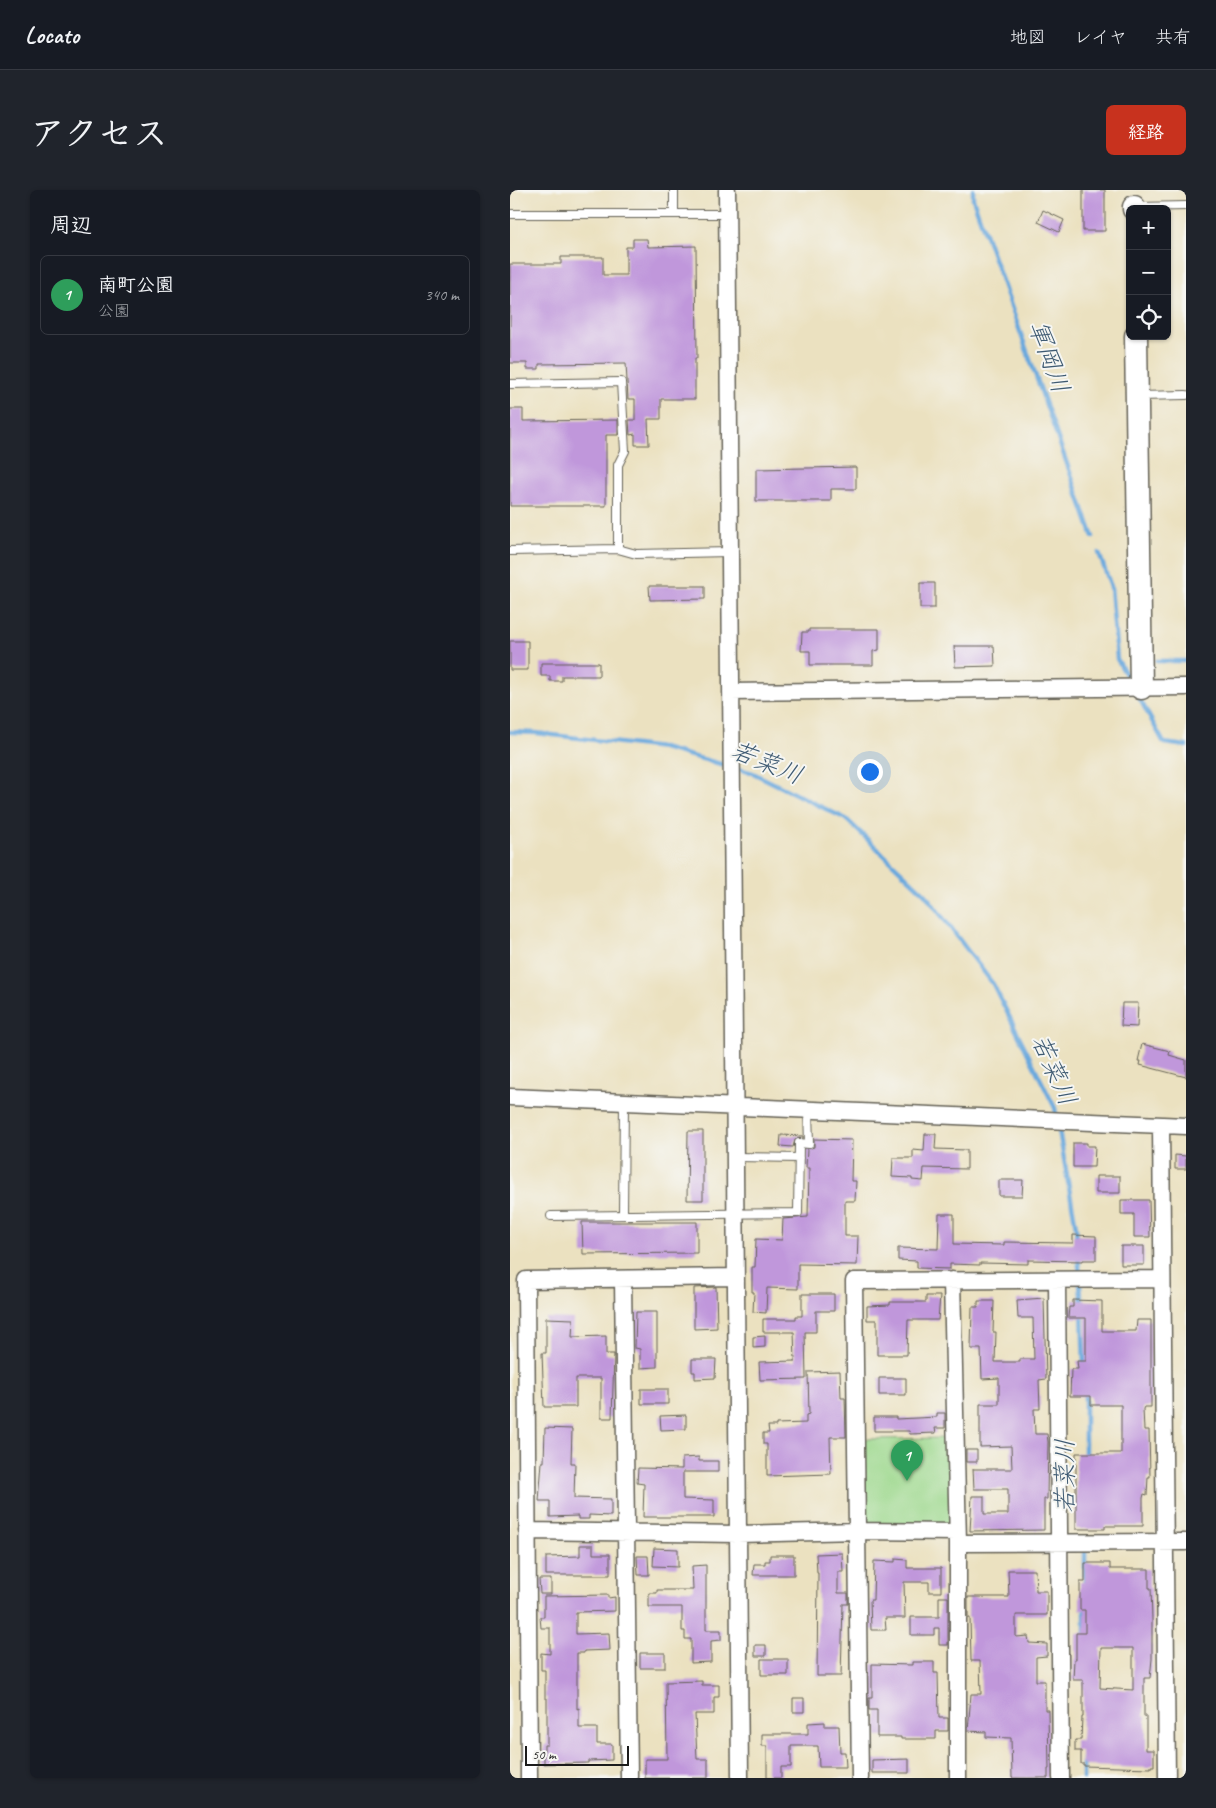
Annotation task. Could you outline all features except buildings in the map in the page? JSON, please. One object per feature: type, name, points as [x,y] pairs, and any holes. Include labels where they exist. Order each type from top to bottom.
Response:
[{"type":"street","points":[[727,190],[740,1778]]},
{"type":"street","points":[[1136,340],[1141,688]]},
{"type":"street","points":[[731,692],[1186,687]]},
{"type":"street","points":[[510,1097],[1186,1126]]},
{"type":"street","points":[[1161,1125],[1167,1778]]},
{"type":"street","points":[[529,1778],[526,1280],[736,1277]]},
{"type":"street","points":[[623,1279],[629,1778]]},
{"type":"street","points":[[860,1778],[854,1281],[1162,1279]]},
{"type":"street","points":[[952,1280],[958,1538],[958,1778]]},
{"type":"street","points":[[1058,1280],[1062,1778]]},
{"type":"street","points":[[527,1531],[737,1534],[858,1531],[1059,1543],[1186,1542]]},
{"type":"lane","points":[[674,190],[674,214]]},
{"type":"lane","points":[[1171,207],[1186,206]]},
{"type":"lane","points":[[510,214],[727,214]]},
{"type":"lane","points":[[510,384],[621,382],[625,451],[618,465],[618,549]]},
{"type":"lane","points":[[1137,396],[1186,395]]},
{"type":"lane","points":[[510,551],[618,549],[636,554],[730,552]]},
{"type":"lane","points":[[623,1214],[624,1102]]},
{"type":"lane","points":[[551,1216],[798,1213],[799,1143],[809,1144],[808,1110]]},
{"type":"lane","points":[[734,1157],[799,1158]]},
{"type":"green space","points":[[949,1438],[950,1524],[865,1525],[864,1439]]},
{"type":"waterway","name":"軍岡川","points":[[973,190],[973,199],[1093,537]]},
{"type":"waterway","name":"軍岡川","points":[[1099,553],[1111,587],[1117,659],[1131,683]]},
{"type":"waterway","points":[[1157,661],[1186,661]]},
{"type":"waterway","name":"軍岡川","points":[[1137,694],[1164,743],[1186,746]]},
{"type":"waterway","name":"若菜川","points":[[510,732],[536,733],[662,748],[728,766]]},
{"type":"waterway","name":"若菜川","points":[[735,768],[753,773],[846,819],[925,894],[993,984],[1055,1108],[1077,1241]]},
{"type":"waterway","name":"若菜川","points":[[1078,1256],[1080,1276]]},
{"type":"waterway","name":"若菜川","points":[[1080,1284],[1082,1306]]},
{"type":"waterway","name":"若菜川","points":[[1082,1314],[1084,1366]]},
{"type":"waterway","name":"若菜川","points":[[1085,1391],[1085,1458]]},
{"type":"waterway","name":"若菜川","points":[[1085,1546],[1085,1586]]},
{"type":"waterway","name":"若菜川","points":[[1085,1606],[1085,1638]]},
{"type":"waterway","name":"若菜川","points":[[1083,1758],[1083,1778]]},
{"type":"place","name":"南町公園","points":[[907,1481]]}]
